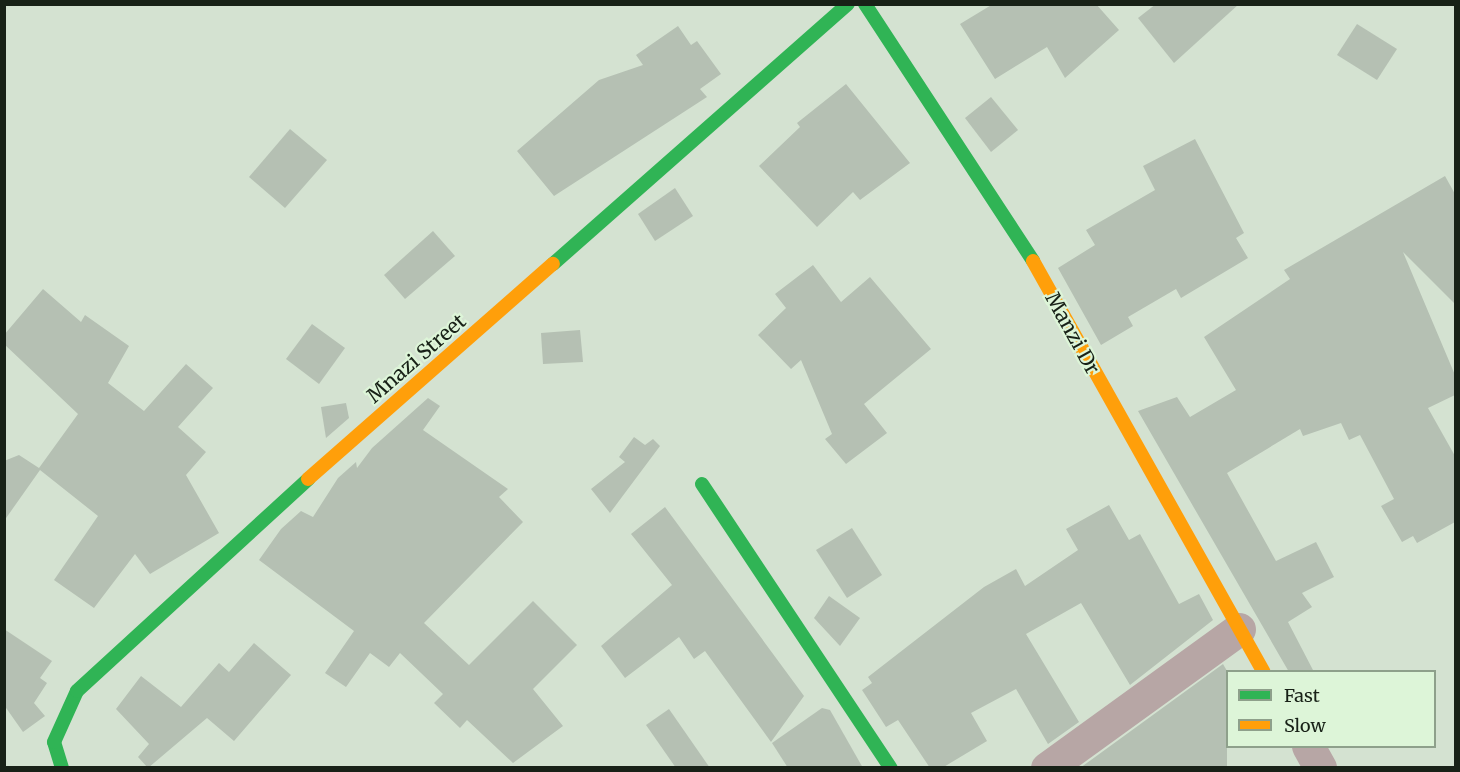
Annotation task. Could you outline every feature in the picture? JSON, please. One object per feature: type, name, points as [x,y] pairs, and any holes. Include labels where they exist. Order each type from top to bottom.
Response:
[{"type":"street","name":"Mnazi Street","points":[[62,768],[54,742],[77,691],[315,473],[848,4]]},
{"type":"street","name":"Manzi Dr","points":[[865,4],[1004,210],[1263,670]]},
{"type":"street","points":[[702,484],[891,768]]},
{"type":"street","points":[[1047,768],[1239,629]]},
{"type":"street","points":[[1309,748],[1320,768]]},
{"type":"building","points":[[993,4],[1096,4],[1119,30],[1065,78],[1047,47],[995,79],[960,24]]},
{"type":"building","points":[[1156,4],[1239,4],[1174,63],[1138,18]]},
{"type":"building","points":[[1357,24],[1397,49],[1377,80],[1337,55]]},
{"type":"building","points":[[678,26],[691,45],[697,41],[721,74],[700,89],[707,97],[554,196],[517,151],[599,80],[643,65],[636,55]]},
{"type":"building","points":[[846,84],[910,163],[860,200],[853,192],[817,227],[759,166],[800,127],[797,123]]},
{"type":"building","points":[[991,97],[1018,130],[991,152],[965,118]]},
{"type":"building","points":[[290,129],[327,160],[285,208],[249,177]]},
{"type":"building","points":[[1195,139],[1244,233],[1236,238],[1248,258],[1181,298],[1176,289],[1128,317],[1133,326],[1101,345],[1058,268],[1095,245],[1086,230],[1155,190],[1143,166]]},
{"type":"building","points":[[1445,176],[1455,194],[1455,304],[1403,252],[1455,375],[1455,395],[1428,408],[1455,456],[1455,522],[1417,543],[1413,536],[1402,542],[1381,506],[1394,499],[1360,435],[1349,440],[1341,423],[1303,436],[1300,429],[1227,473],[1276,561],[1316,542],[1334,577],[1302,593],[1312,607],[1288,622],[1313,670],[1288,670],[1138,411],[1177,397],[1190,417],[1236,390],[1204,337],[1290,279],[1284,270]]},
{"type":"building","points":[[675,188],[693,216],[655,241],[638,214]]},
{"type":"building","points":[[433,231],[455,256],[405,299],[384,275]]},
{"type":"building","points":[[813,265],[841,302],[870,277],[931,349],[864,404],[887,433],[846,464],[825,439],[832,434],[801,360],[791,369],[758,335],[786,308],[775,294]]},
{"type":"building","points":[[43,289],[81,322],[85,315],[129,346],[108,383],[144,411],[186,364],[213,388],[178,427],[206,452],[186,475],[219,533],[150,574],[135,554],[94,608],[54,580],[98,516],[40,470],[4,521],[4,461],[19,455],[39,468],[78,414],[4,344],[4,335]]},
{"type":"building","points":[[312,324],[345,348],[319,384],[286,359]]},
{"type":"building","points":[[580,330],[583,362],[543,364],[541,333]]},
{"type":"building","points":[[428,398],[440,406],[423,430],[508,489],[499,497],[523,522],[424,623],[469,665],[533,601],[577,645],[533,689],[563,726],[513,763],[467,720],[460,728],[434,703],[443,694],[400,653],[389,667],[370,653],[346,687],[325,673],[354,631],[259,560],[281,529],[301,511],[313,517],[338,478],[356,462],[357,468],[372,448]]},
{"type":"building","points":[[346,403],[349,418],[326,438],[321,407]]},
{"type":"building","points":[[634,437],[645,445],[653,439],[660,446],[610,513],[591,489],[625,462],[619,457]]},
{"type":"building","points":[[1109,505],[1129,540],[1140,534],[1179,604],[1199,594],[1213,620],[1130,685],[1081,603],[1026,634],[1079,722],[1048,744],[1016,689],[971,713],[987,741],[942,768],[930,768],[898,720],[886,727],[862,690],[872,683],[868,677],[984,587],[1016,569],[1025,586],[1078,550],[1066,529]]},
{"type":"building","points":[[665,507],[804,696],[771,742],[705,651],[694,659],[679,637],[625,678],[601,646],[672,585],[631,534]]},
{"type":"building","points":[[852,528],[882,575],[847,598],[816,550]]},
{"type":"building","points":[[829,596],[860,618],[840,646],[814,618]]},
{"type":"building","points":[[4,629],[52,661],[40,678],[47,683],[34,703],[45,716],[23,732],[4,705]]},
{"type":"building","points":[[254,643],[291,675],[234,741],[207,718],[148,768],[138,757],[149,744],[116,709],[141,676],[181,707],[219,663],[229,672]]},
{"type":"building","points":[[1223,664],[1226,670],[1227,768],[1080,768]]},
{"type":"building","points":[[822,708],[830,710],[863,768],[788,768],[772,743]]},
{"type":"building","points":[[669,709],[710,768],[676,768],[646,725]]},
{"type":"traffic: fast","points":[[553,264],[848,4]]},
{"type":"traffic: fast","points":[[865,4],[1033,261]]},
{"type":"traffic: fast","points":[[62,768],[54,742],[77,691],[308,479]]},
{"type":"traffic: fast","points":[[702,484],[891,768]]},
{"type":"traffic: slow","points":[[1033,261],[1263,670]]},
{"type":"traffic: slow","points":[[308,479],[553,264]]}]
